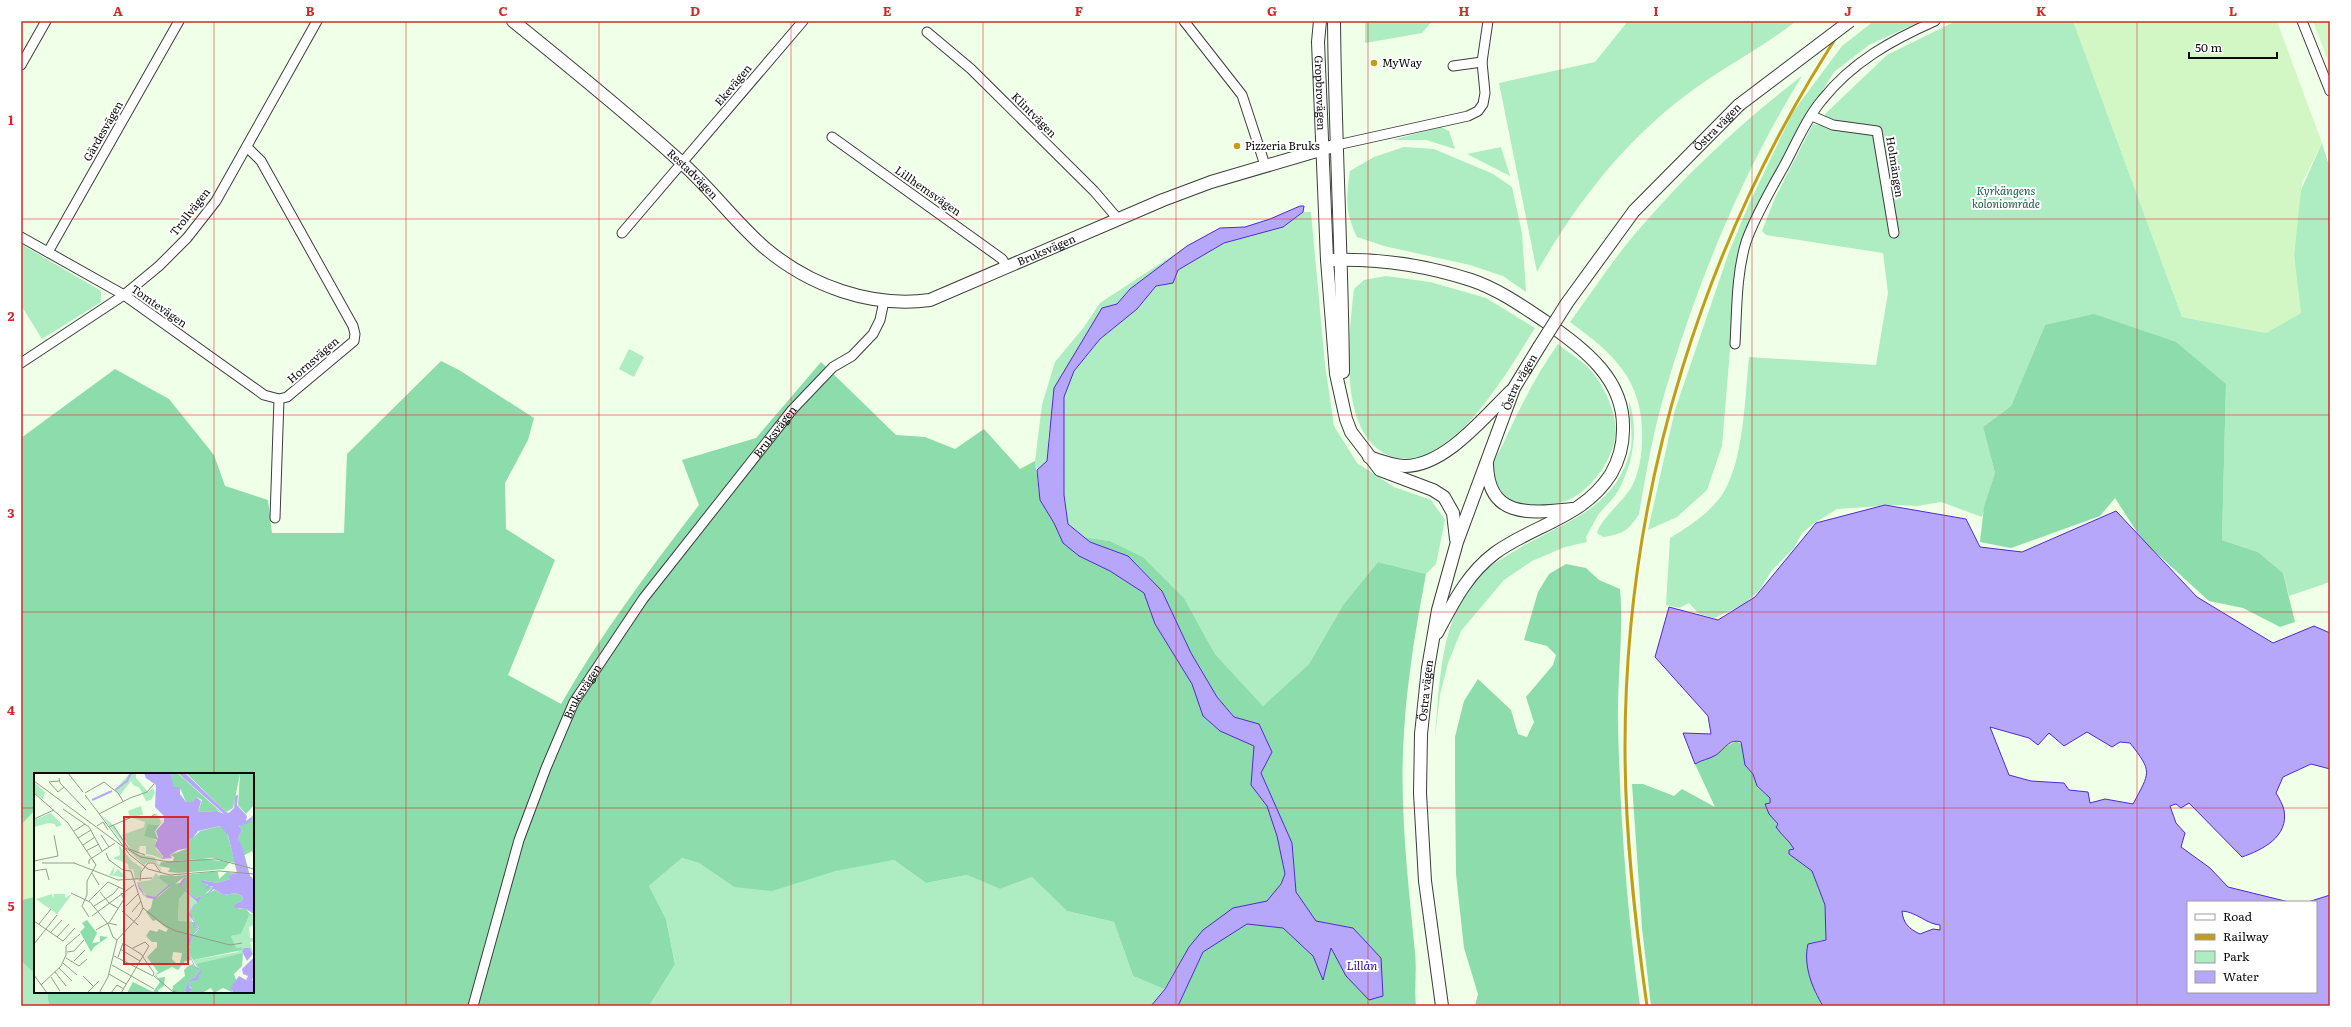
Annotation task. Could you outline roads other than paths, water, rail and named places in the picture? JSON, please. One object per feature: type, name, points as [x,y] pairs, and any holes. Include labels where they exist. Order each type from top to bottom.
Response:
[{"type":"street","points":[[21,65],[46,21]]},
{"type":"street","name":"Gärdesvägen","points":[[48,252],[179,21]]},
{"type":"street","name":"Trollvägen","points":[[21,363],[124,295],[159,266],[202,220],[216,201],[317,21]]},
{"type":"street","name":"Restadvägen","points":[[513,21],[683,164],[746,229],[790,267],[812,280],[837,289],[884,301]]},
{"type":"street","name":"Ekevägen","points":[[622,233],[683,164],[803,21]]},
{"type":"street","points":[[1184,21],[1240,91],[1265,165]]},
{"type":"street","name":"Gropbrovägen","points":[[1320,21],[1318,42],[1327,260],[1336,374],[1341,401]]},
{"type":"street","name":"Gropbrovägen","points":[[1334,21],[1342,260],[1343,375],[1341,401]]},
{"type":"street","points":[[1337,145],[1468,116],[1478,111],[1483,104],[1485,93],[1482,62],[1488,21]]},
{"type":"street","name":"Östra vägen","points":[[1442,1006],[1424,861],[1420,773],[1425,693],[1439,603],[1456,542],[1514,388],[1567,303],[1634,212],[1739,105],[1850,21]]},
{"type":"street","points":[[1736,344],[1741,268],[1747,241],[1776,179],[1821,100],[1855,66],[1898,37],[1935,21]]},
{"type":"street","points":[[2302,21],[2330,91]]},
{"type":"street","name":"Klintvägen","points":[[927,32],[971,69],[1099,196],[1118,220]]},
{"type":"street","points":[[1453,66],[1482,62]]},
{"type":"street","name":"Holmängen","points":[[1812,116],[1833,125],[1877,130],[1893,229]]},
{"type":"street","name":"Lillhemsvägen","points":[[832,137],[1002,259],[1006,267]]},
{"type":"street","name":"Bruksvägen","points":[[473,1006],[518,840],[574,702],[643,599],[792,410],[833,367],[852,356],[873,334],[880,320],[884,301],[902,303],[930,300],[1163,200],[1265,165],[1337,145]]},
{"type":"street","name":"Hornsvägen","points":[[247,147],[261,161],[353,326],[355,334],[354,341],[295,392],[279,399]]},
{"type":"street","name":"Tomtevägen","points":[[21,236],[124,295],[264,395],[279,399]]},
{"type":"street","points":[[1327,260],[1373,260],[1421,268],[1473,281],[1507,296],[1566,337],[1598,364],[1616,390],[1622,408],[1623,441],[1620,456],[1604,484],[1559,520],[1507,545],[1484,562],[1462,586],[1432,641]]},
{"type":"street","points":[[1369,457],[1405,466],[1428,461],[1448,450],[1514,388]]},
{"type":"street","points":[[275,518],[279,399]]},
{"type":"street","points":[[1341,401],[1351,432],[1380,470],[1433,490],[1444,497],[1453,513],[1456,542]]},
{"type":"street","points":[[1486,459],[1489,486],[1501,502],[1525,512],[1573,509]]},
{"type":"water","name":"Lillån","points":[[1300,206],[1304,206],[1303,212],[1283,227],[1224,243],[1178,270],[1173,283],[1156,286],[1137,309],[1100,339],[1074,371],[1064,397],[1064,495],[1068,524],[1090,542],[1128,556],[1162,591],[1191,653],[1217,697],[1234,717],[1259,724],[1272,752],[1261,773],[1292,843],[1296,892],[1316,921],[1353,928],[1381,958],[1383,996],[1369,1000],[1346,976],[1331,948],[1323,980],[1313,956],[1283,928],[1247,924],[1203,952],[1178,1006],[1151,1006],[1165,989],[1189,947],[1203,930],[1233,908],[1267,901],[1281,884],[1285,874],[1277,836],[1267,806],[1251,785],[1254,746],[1220,731],[1203,716],[1192,684],[1155,624],[1144,593],[1110,571],[1079,556],[1063,543],[1054,523],[1040,500],[1037,470],[1047,461],[1054,388],[1102,308],[1117,304],[1130,289],[1187,246],[1220,228],[1245,227],[1270,219]]},
{"type":"water","points":[[1885,505],[1966,519],[1980,547],[2022,552],[2116,511],[2197,597],[2273,643],[2314,626],[2330,633],[2330,769],[2311,764],[2283,777],[2276,793],[2284,810],[2282,828],[2278,835],[2265,846],[2242,857],[2189,803],[2181,808],[2176,804],[2170,806],[2176,823],[2185,833],[2181,847],[2210,868],[2228,887],[2285,901],[2187,901],[2187,993],[2317,993],[2317,901],[2311,901],[2330,895],[2330,1006],[1823,1006],[1812,984],[1807,960],[1808,944],[1826,940],[1825,905],[1812,871],[1789,854],[1789,850],[1794,849],[1776,827],[1778,824],[1769,814],[1765,804],[1770,803],[1770,798],[1757,786],[1753,774],[1745,765],[1741,742],[1737,741],[1730,743],[1711,758],[1695,764],[1683,733],[1711,734],[1708,716],[1655,657],[1669,607],[1718,620],[1755,597],[1816,523]],"holes":[[[1990,727],[2029,738],[2038,745],[2049,733],[2064,746],[2087,732],[2112,747],[2120,742],[2130,743],[2143,760],[2146,767],[2146,778],[2133,804],[2105,799],[2090,803],[2088,792],[2069,790],[2064,783],[2031,781],[2009,775]],[[1902,911],[1912,913],[1930,923],[1940,925],[1940,930],[1933,929],[1920,934],[1916,932],[1905,922]]]},
{"type":"railway","points":[[1647,1006],[1638,942],[1629,845],[1625,780],[1625,748],[1629,651],[1640,555],[1658,461],[1682,368],[1714,277],[1752,189],[1796,103],[1847,21]]},
{"type":"place","name":"MyWay","points":[[1374,63]]},
{"type":"place","name":"Pizzeria Bruks","points":[[1237,146]]},
{"type":"park label","name":"Kyrkängens koloniområde","points":[[2006,197]]}]
